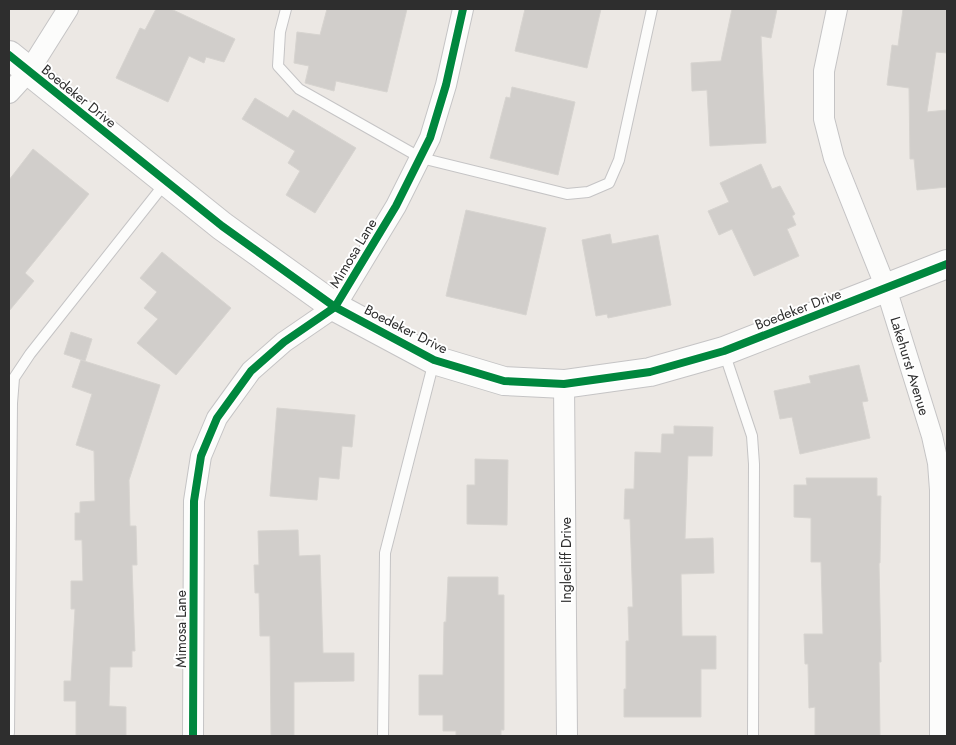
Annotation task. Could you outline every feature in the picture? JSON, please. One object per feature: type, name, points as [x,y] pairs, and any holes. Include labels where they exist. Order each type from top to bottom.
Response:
[{"type":"street","points":[[9,93],[19,63],[68,9]]},
{"type":"street","name":"Mimosa Lane","points":[[193,736],[194,501],[201,456],[217,418],[251,371],[284,342],[335,307],[396,206],[430,138],[446,85],[463,9]]},
{"type":"street","name":"Lakehurst Avenue","points":[[837,9],[824,72],[824,119],[834,158],[886,288],[932,436],[938,463],[940,490],[940,736]]},
{"type":"street","name":"Boedeker Drive","points":[[19,63],[222,226],[335,307],[434,360],[504,380],[564,384],[650,372],[724,351],[947,264]]},
{"type":"street","name":"Inglecliff Drive","points":[[564,384],[567,736]]},
{"type":"lane","points":[[286,9],[280,32],[278,66],[299,89],[421,158],[566,194],[588,192],[609,183],[619,160],[652,9]]},
{"type":"lane","points":[[9,733],[12,403],[14,378],[36,346],[166,182]]},
{"type":"lane","points":[[724,351],[752,436],[754,464],[753,736]]},
{"type":"lane","points":[[383,736],[385,553],[434,360]]},
{"type":"building","points":[[156,9],[171,9],[235,39],[224,62],[206,57],[204,63],[189,56],[168,102],[116,78],[140,28],[145,30]]},
{"type":"building","points":[[327,9],[407,9],[387,92],[336,81],[334,91],[305,83],[309,66],[294,63],[297,32],[320,35]]},
{"type":"building","points":[[525,9],[601,9],[587,68],[515,51]]},
{"type":"building","points":[[732,9],[777,9],[771,38],[761,36],[766,143],[710,146],[707,90],[692,91],[691,63],[721,61]]},
{"type":"building","points":[[903,9],[947,9],[947,53],[936,52],[927,112],[947,110],[947,187],[917,190],[914,159],[910,159],[909,88],[887,85],[892,45],[898,46]]},
{"type":"building","points":[[512,87],[575,102],[558,175],[490,158],[506,97],[510,98]]},
{"type":"building","points":[[255,98],[288,118],[293,110],[356,148],[315,213],[286,195],[300,171],[288,163],[295,151],[242,119]]},
{"type":"building","points":[[33,149],[89,194],[25,273],[34,281],[9,311],[9,180]]},
{"type":"building","points":[[761,164],[772,189],[780,186],[795,214],[792,216],[796,225],[787,229],[799,256],[754,276],[732,229],[719,235],[708,211],[729,202],[720,183]]},
{"type":"building","points":[[466,210],[546,228],[526,315],[446,296]]},
{"type":"building","points":[[610,234],[612,244],[658,235],[671,305],[608,318],[607,314],[596,316],[582,240]]},
{"type":"building","points":[[162,252],[231,308],[176,375],[137,343],[158,319],[144,308],[157,292],[140,278]]},
{"type":"building","points":[[71,332],[92,339],[85,361],[64,354]]},
{"type":"building","points":[[81,360],[160,385],[129,480],[130,526],[136,526],[137,565],[132,565],[135,651],[132,651],[132,667],[110,667],[109,706],[126,707],[126,736],[76,736],[76,701],[64,701],[64,681],[71,681],[75,609],[71,609],[71,581],[83,581],[82,540],[75,540],[75,513],[80,513],[80,502],[95,501],[94,451],[76,445],[92,394],[72,387]]},
{"type":"building","points":[[859,365],[868,401],[862,402],[870,438],[800,454],[792,417],[780,419],[774,391],[811,383],[809,376]]},
{"type":"building","points":[[277,408],[355,415],[352,447],[342,446],[339,479],[319,477],[317,500],[270,496]]},
{"type":"building","points":[[674,426],[713,427],[712,456],[688,456],[685,539],[713,538],[714,573],[681,574],[682,636],[716,636],[716,669],[701,669],[701,717],[624,717],[626,641],[629,641],[628,607],[633,607],[630,519],[624,519],[625,489],[634,489],[635,452],[661,453],[662,434],[674,434]]},
{"type":"building","points":[[475,459],[508,460],[507,525],[467,524],[467,485],[475,485]]},
{"type":"building","points":[[806,478],[877,478],[877,496],[881,496],[879,563],[880,736],[815,736],[815,707],[809,708],[808,664],[805,664],[804,634],[823,634],[821,562],[811,562],[811,518],[794,517],[794,485],[807,485]]},
{"type":"building","points":[[298,530],[299,556],[320,555],[323,653],[354,653],[354,681],[294,682],[294,736],[271,736],[270,636],[260,636],[259,593],[255,593],[254,565],[259,565],[258,531]]},
{"type":"building","points":[[448,577],[498,577],[498,595],[504,595],[504,730],[501,730],[501,736],[456,736],[456,731],[443,731],[443,715],[419,715],[419,675],[443,675],[444,622],[446,622]]},
{"type":"cycle path","points":[[193,736],[194,501],[201,456],[217,418],[251,371],[284,342],[335,307],[396,206],[430,138],[446,85],[463,9]]},
{"type":"cycle path","points":[[9,55],[222,226],[335,307],[434,360],[504,381],[564,384],[650,372],[724,351],[947,264]]}]
